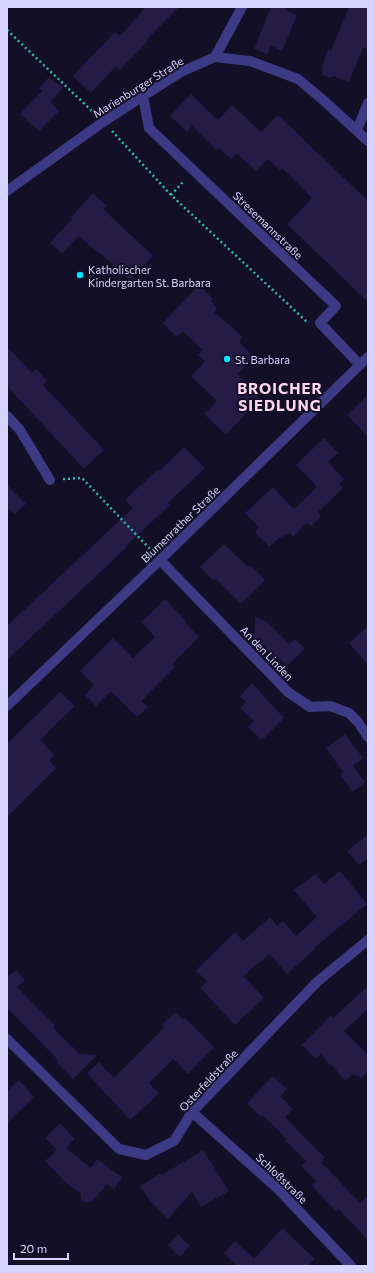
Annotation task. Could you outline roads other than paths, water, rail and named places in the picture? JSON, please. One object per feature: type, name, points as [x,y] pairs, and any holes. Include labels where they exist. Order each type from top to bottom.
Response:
[{"type":"street","points":[[242,7],[215,57],[250,61],[298,79],[368,141]]},
{"type":"street","name":"Marienburger Straße","points":[[7,191],[103,122],[181,72],[215,57]]},
{"type":"street","name":"Stresemannstraße","points":[[144,96],[149,128],[336,306],[320,323],[360,365]]},
{"type":"street","points":[[357,130],[368,103]]},
{"type":"street","name":"Blumenrather Straße","points":[[7,706],[368,358]]},
{"type":"street","points":[[7,416],[20,430],[50,480]]},
{"type":"street","name":"An den Linden","points":[[160,560],[288,692],[310,707],[330,706],[349,713],[358,722],[368,737]]},
{"type":"street","name":"Osterfeldstraße","points":[[7,1039],[119,1149],[146,1155],[174,1141],[192,1112],[317,982],[368,940]]},
{"type":"street","name":"Schloßstraße","points":[[192,1112],[278,1189],[351,1266]]},
{"type":"place","name":"Katholischer Kindergarten St. Barbara","points":[[80,275]]},
{"type":"place","name":"St. Barbara","points":[[227,359]]},
{"type":"district","name":"BROICHER SIEDLUNG","points":[[280,396]]}]
